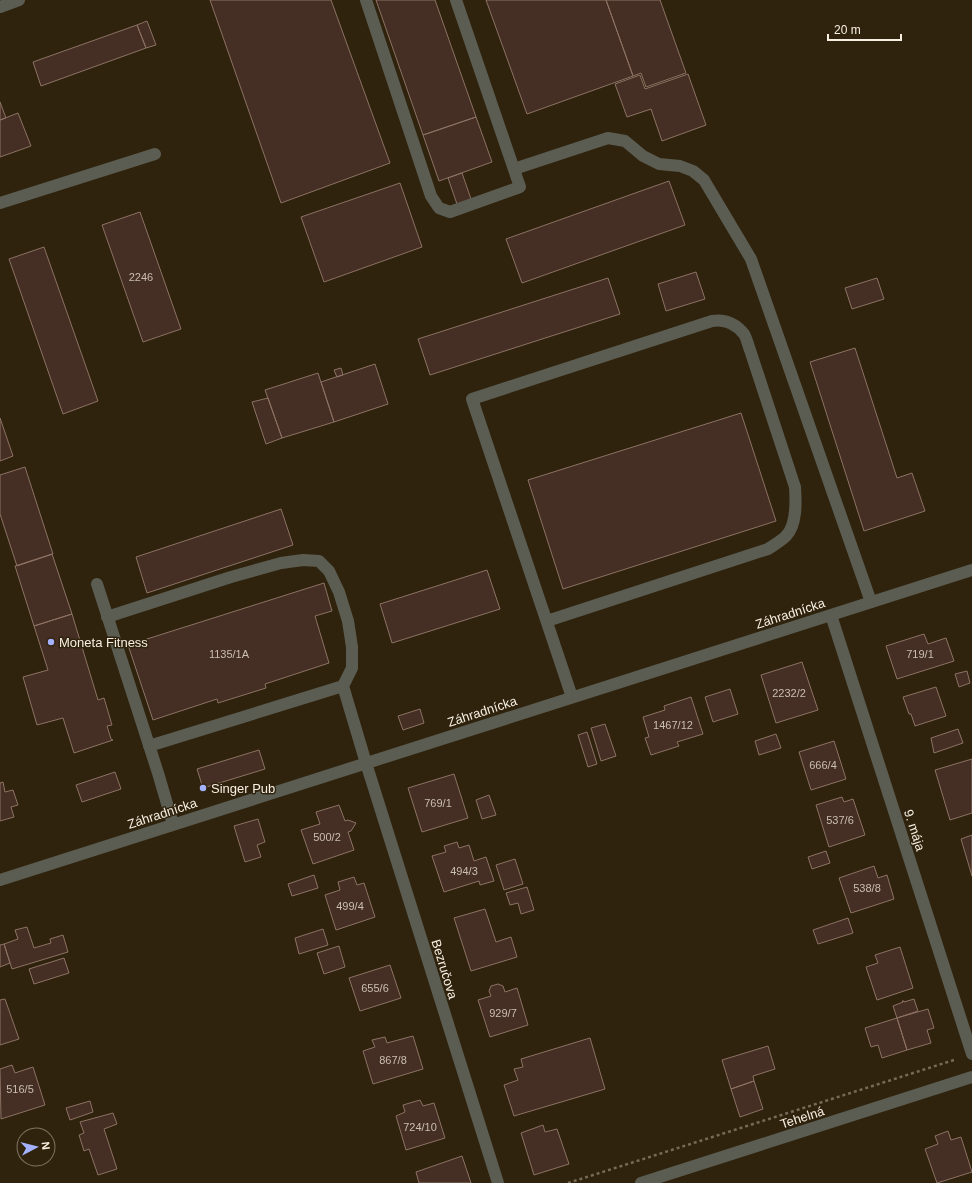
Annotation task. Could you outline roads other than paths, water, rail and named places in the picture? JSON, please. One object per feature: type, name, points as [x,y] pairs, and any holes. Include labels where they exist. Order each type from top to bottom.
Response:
[{"type":"street","points":[[0,6],[20,0]]},
{"type":"street","points":[[366,0],[431,196],[439,208],[450,212],[520,187],[456,0]]},
{"type":"street","points":[[514,170],[608,138],[625,141],[643,156],[659,164],[680,166],[693,171],[704,180],[751,259],[871,602]]},
{"type":"street","points":[[0,203],[155,154]]},
{"type":"street","points":[[546,621],[768,549],[787,535],[796,512],[795,487],[745,335],[727,321],[712,321],[472,399],[546,621],[572,697]]},
{"type":"street","points":[[107,617],[230,577],[280,563],[303,560],[318,561],[329,571],[339,592],[348,621],[352,647],[352,668],[343,686],[149,746]]},
{"type":"street","name":"Záhradnícka","points":[[0,880],[972,570]]},
{"type":"street","points":[[97,584],[173,824]]},
{"type":"street","name":"9. mája","points":[[831,615],[972,1054]]},
{"type":"street","name":"Bezručova","points":[[343,686],[498,1183]]},
{"type":"street","name":"Tehelná","points":[[640,1183],[972,1077]]},
{"type":"place","name":"Moneta Fitness","points":[[51,642]]},
{"type":"place","name":"Singer Pub","points":[[203,788]]}]
